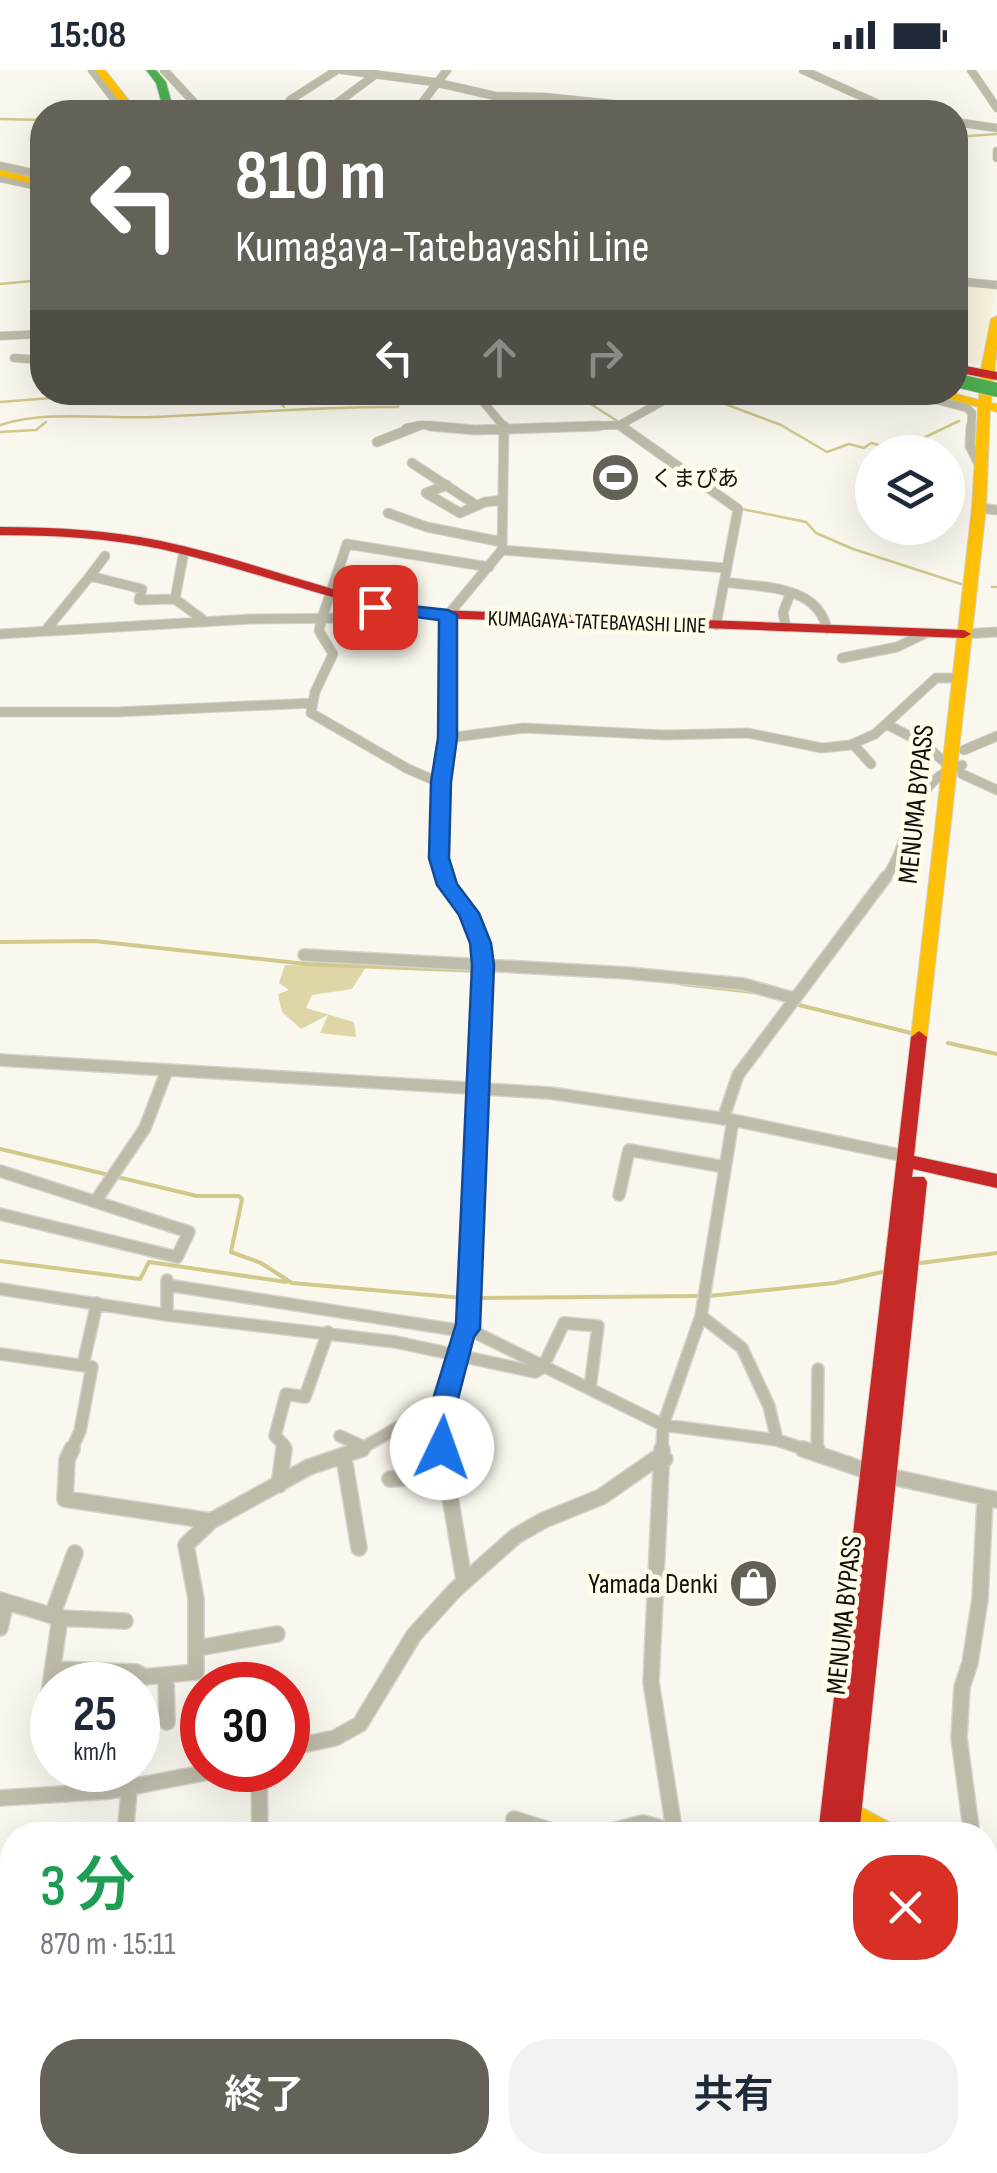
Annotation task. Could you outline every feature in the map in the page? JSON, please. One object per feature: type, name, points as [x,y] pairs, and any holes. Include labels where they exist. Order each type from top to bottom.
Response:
[{"type":"main road","points":[[100,70],[124,100]]},
{"type":"main road","points":[[151,70],[161,82],[166,100]]},
{"type":"main road","points":[[0,172],[30,178]]},
{"type":"main road","name":"MENUMA BYPASS","points":[[844,1816],[899,1283],[959,764],[980,633],[997,320]]},
{"type":"main road","points":[[968,376],[993,392]]},
{"type":"main road","points":[[968,386],[993,392]]},
{"type":"main road","name":"KUMAGAYA-TATEBAYASHI LINE","points":[[0,531],[93,534],[184,551],[326,608],[980,633]]},
{"type":"main road","name":"MENUMA BYPASS","points":[[959,764],[959,678],[980,633]]},
{"type":"main road","points":[[913,1163],[997,1180]]},
{"type":"street","points":[[92,70],[115,100]]},
{"type":"street","points":[[164,70],[191,100]]},
{"type":"street","points":[[290,100],[340,70],[434,82],[495,96],[575,100]]},
{"type":"street","points":[[423,100],[447,70]]},
{"type":"street","points":[[803,70],[869,100]]},
{"type":"street","points":[[971,70],[997,108]]},
{"type":"street","points":[[341,100],[376,74]]},
{"type":"street","points":[[968,124],[997,128]]},
{"type":"street","points":[[968,281],[997,284]]},
{"type":"street","points":[[0,336],[30,335]]},
{"type":"street","points":[[14,358],[30,359]]},
{"type":"street","points":[[464,1580],[444,1474],[439,1422],[466,1330],[483,969],[481,943],[469,913],[447,885],[439,858],[441,782],[448,738],[448,615],[502,546],[505,427],[486,405]]},
{"type":"street","points":[[377,442],[402,428],[422,425],[464,430],[622,423],[656,405]]},
{"type":"street","points":[[956,405],[972,413],[970,446],[990,466]]},
{"type":"street","points":[[622,423],[738,509],[716,625]]},
{"type":"street","points":[[412,463],[476,505]]},
{"type":"street","points":[[447,485],[426,493],[460,513],[476,505],[503,500]]},
{"type":"street","points":[[388,513],[502,546],[726,568]]},
{"type":"street","points":[[441,782],[413,775],[365,742],[327,726],[311,712],[333,654],[319,631],[347,544],[489,567]]},
{"type":"street","points":[[175,600],[184,551]]},
{"type":"street","points":[[46,630],[105,556]]},
{"type":"street","points":[[90,576],[142,589],[139,600],[175,600],[206,622]]},
{"type":"street","points":[[725,582],[790,594],[822,610],[828,629]]},
{"type":"street","points":[[786,628],[782,613],[790,594]]},
{"type":"street","points":[[0,634],[206,622],[326,608]]},
{"type":"street","points":[[842,658],[897,647],[926,633]]},
{"type":"street","points":[[448,738],[524,728],[664,735],[748,733],[822,748],[853,744],[886,724],[936,678],[959,678]]},
{"type":"street","points":[[0,712],[68,714],[313,703]]},
{"type":"street","points":[[886,724],[997,790]]},
{"type":"street","points":[[675,1822],[650,1682],[663,1426],[703,1303],[726,1167],[728,1119],[738,1075],[892,870],[907,836],[918,795],[997,736]]},
{"type":"street","points":[[853,744],[871,764]]},
{"type":"street","points":[[304,956],[743,984],[791,1001]]},
{"type":"street","points":[[0,1060],[478,1087],[632,1102],[900,1155],[913,1163]]},
{"type":"street","points":[[97,1199],[145,1128],[167,1070]]},
{"type":"street","points":[[619,1196],[629,1150],[726,1167]]},
{"type":"street","points":[[0,1171],[97,1199],[126,1215],[190,1232],[177,1257],[0,1214]]},
{"type":"street","points":[[167,1315],[167,1282],[466,1330],[663,1426],[777,1440],[878,1474],[991,1499],[970,1663],[962,1687],[959,1738],[970,1822]]},
{"type":"street","points":[[0,1289],[167,1315],[396,1342],[528,1372],[543,1366],[564,1324],[598,1326],[590,1388]]},
{"type":"street","points":[[83,1365],[97,1303]]},
{"type":"street","points":[[703,1303],[742,1348],[769,1406],[777,1440]]},
{"type":"street","points":[[279,1485],[284,1445],[275,1436],[286,1394],[305,1397],[328,1332]]},
{"type":"street","points":[[0,1354],[92,1366],[80,1431],[67,1460],[65,1499],[211,1521]]},
{"type":"street","points":[[817,1454],[818,1369]]},
{"type":"street","points":[[160,1677],[196,1672],[196,1599],[186,1545],[211,1521],[309,1468],[364,1448],[444,1401]]},
{"type":"street","points":[[340,1436],[364,1448]]},
{"type":"street","points":[[344,1458],[359,1548]]},
{"type":"street","points":[[310,1743],[340,1737],[359,1725],[373,1709],[400,1654],[464,1580],[536,1522],[594,1500],[657,1458],[664,1458]]},
{"type":"street","points":[[390,1479],[444,1474]]},
{"type":"street","points":[[53,1662],[56,1617],[75,1553]]},
{"type":"street","points":[[0,1628],[3,1601],[56,1617],[125,1621]]},
{"type":"street","points":[[198,1648],[277,1634]]},
{"type":"street","points":[[166,1677],[167,1722]]},
{"type":"street","points":[[0,1798],[65,1798],[120,1792]]},
{"type":"street","points":[[126,1822],[129,1792]]},
{"type":"street","points":[[260,1792],[260,1822]]},
{"type":"street","points":[[514,1819],[524,1822]]},
{"type":"shaded area","points":[[968,285],[996,288],[980,364],[968,364]]},
{"type":"shaded area","points":[[285,965],[366,967],[352,989],[312,995],[306,1008],[354,1022],[356,1037],[320,1033],[328,1015],[301,1029],[282,1012],[278,994],[289,990],[279,983]]},
{"type":"waterway","points":[[0,119],[30,120]]},
{"type":"waterway","points":[[968,136],[997,134]]},
{"type":"waterway","points":[[0,284],[30,281]]},
{"type":"waterway","points":[[0,402],[30,400]]},
{"type":"waterway","points":[[0,425],[56,416],[153,417],[398,405]]},
{"type":"waterway","points":[[592,405],[664,451]]},
{"type":"waterway","points":[[728,405],[781,425],[827,452],[849,444],[864,448],[871,443],[898,450],[959,421]]},
{"type":"waterway","points":[[0,432],[36,430],[46,422]]},
{"type":"waterway","points":[[725,495],[742,509],[806,522],[816,533],[853,549],[961,584]]},
{"type":"waterway","points":[[992,587],[997,587]]},
{"type":"waterway","points":[[0,942],[94,941],[306,964],[479,971]]},
{"type":"waterway","points":[[682,984],[753,992]]},
{"type":"waterway","points":[[795,1004],[911,1033]]},
{"type":"waterway","points":[[948,1043],[997,1054]]},
{"type":"waterway","points":[[0,1149],[197,1196],[239,1196],[242,1199],[231,1252],[261,1263],[292,1283],[464,1298]]},
{"type":"waterway","points":[[921,1263],[997,1253]]},
{"type":"waterway","points":[[0,1261],[140,1279],[149,1262],[286,1282]]},
{"type":"waterway","points":[[709,1296],[834,1283],[882,1272]]},
{"type":"waterway","points":[[474,1298],[699,1296]]},
{"type":"traffic: fast","points":[[151,70],[161,82],[166,100]]},
{"type":"traffic: fast","points":[[968,383],[997,390]]},
{"type":"traffic: slow","points":[[100,70],[124,100]]},
{"type":"traffic: slow","points":[[0,173],[30,180]]},
{"type":"traffic: slow","points":[[919,1037],[979,508],[986,374],[997,319]]},
{"type":"traffic: slow","points":[[968,401],[997,408]]},
{"type":"traffic: slow","points":[[844,1808],[869,1822]]},
{"type":"traffic: jam","points":[[968,370],[997,376]]},
{"type":"traffic: jam","points":[[0,531],[81,534],[161,545],[350,599],[414,613],[964,634]]},
{"type":"traffic: jam","points":[[830,1822],[919,1037]]},
{"type":"traffic: jam","points":[[906,1161],[997,1181]]},
{"type":"traffic: jam","points":[[849,1822],[918,1182]]},
{"type":"place","name":"くまぴあ","points":[[616,478]]},
{"type":"place","name":"Yamada Denki","points":[[753,1583]]},
{"type":"route","points":[[375,607],[448,615],[448,738],[441,782],[439,858],[447,885],[469,913],[481,943],[483,965],[468,1329],[463,1331],[439,1422],[442,1448]]}]
